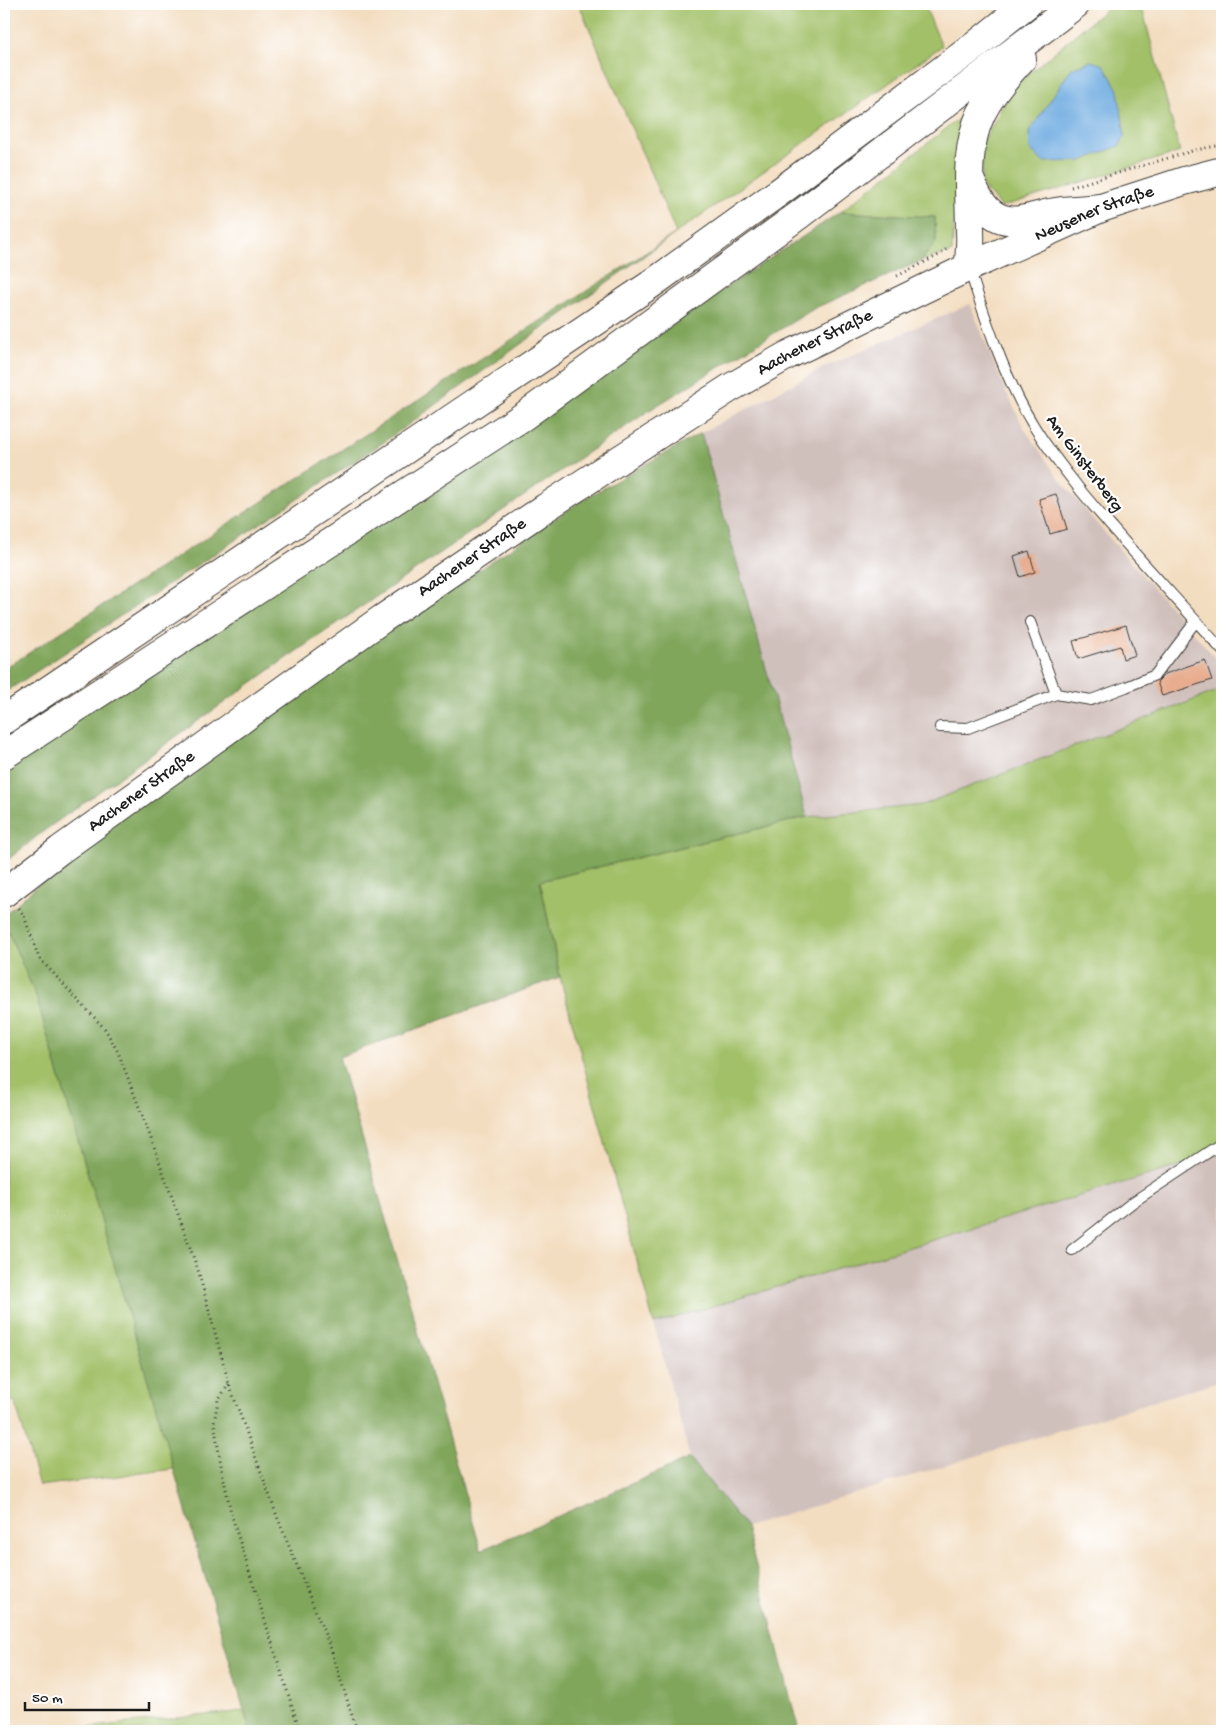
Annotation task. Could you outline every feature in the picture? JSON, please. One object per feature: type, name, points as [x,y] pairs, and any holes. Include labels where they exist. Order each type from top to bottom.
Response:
[{"type":"main road","points":[[4,720],[650,285],[978,44],[1027,4]]},
{"type":"main road","points":[[969,267],[969,177],[972,142],[981,115],[1015,66],[1073,6]]},
{"type":"main road","points":[[4,755],[524,416],[799,215],[1073,6]]},
{"type":"main road","name":"Neusener Straße","points":[[969,267],[1101,208],[1184,181],[1222,171]]},
{"type":"main road","points":[[969,177],[982,205],[992,214],[1006,220],[1020,220],[1053,212],[1101,208]]},
{"type":"main road","name":"Aachener Straße","points":[[5,892],[60,850],[382,618],[730,388],[788,355],[969,267]]},
{"type":"lane","name":"Am Ginsterberg","points":[[969,267],[990,329],[1010,379],[1031,423],[1104,518],[1222,650]]},
{"type":"lane","points":[[940,727],[968,728],[1056,694],[1091,700],[1155,675],[1196,621]]},
{"type":"lane","points":[[1030,622],[1056,694]]},
{"type":"lane","points":[[1072,1250],[1133,1202],[1222,1143]]},
{"type":"path","points":[[5,892],[24,916],[39,958],[105,1029],[118,1052],[198,1270],[229,1384],[278,1519],[331,1649],[357,1731]]},
{"type":"path","points":[[229,1384],[218,1400],[214,1423],[230,1508],[300,1731]]},
{"type":"shaded area","points":[[970,304],[1003,385],[1024,428],[1057,476],[1097,524],[1222,665],[1222,689],[922,805],[807,817],[701,433],[827,366]]},
{"type":"shaded area","points":[[1222,1153],[1222,1380],[746,1527],[690,1458],[654,1324]]},
{"type":"green space","points":[[579,4],[924,4],[942,46],[676,233]]},
{"type":"green space","points":[[1112,4],[1141,4],[1180,152],[1001,207],[982,186],[982,143],[1015,85]]},
{"type":"green space","points":[[962,116],[952,252],[921,261],[936,242],[935,217],[840,212]]},
{"type":"green space","points":[[840,212],[935,217],[936,242],[921,261],[815,308],[653,408],[288,657],[41,833],[4,863],[4,766]]},
{"type":"green space","points":[[676,233],[384,442],[4,693],[4,669]]},
{"type":"green space","points":[[701,433],[807,817],[540,881],[560,977],[339,1057],[481,1550],[690,1458],[746,1527],[799,1731],[250,1731],[36,996],[4,922],[4,915],[83,845],[197,760],[584,499]]},
{"type":"green space","points":[[1222,689],[1222,1153],[654,1324],[560,977],[540,881],[807,817],[922,805]]},
{"type":"green space","points":[[4,922],[36,996],[174,1469],[39,1486],[15,1402],[4,1403]]},
{"type":"green space","points":[[244,1711],[250,1731],[54,1731]]},
{"type":"water","points":[[1091,61],[1104,65],[1118,90],[1125,137],[1119,146],[1081,161],[1043,162],[1030,149],[1029,132],[1071,69]]},
{"type":"building","points":[[1056,494],[1067,529],[1050,534],[1039,499]]},
{"type":"building","points":[[1029,551],[1035,572],[1020,577],[1014,556]]},
{"type":"building","points":[[1126,625],[1135,655],[1123,659],[1120,646],[1078,659],[1073,641]]},
{"type":"building","points":[[1205,660],[1212,680],[1162,696],[1157,682],[1165,674]]}]
